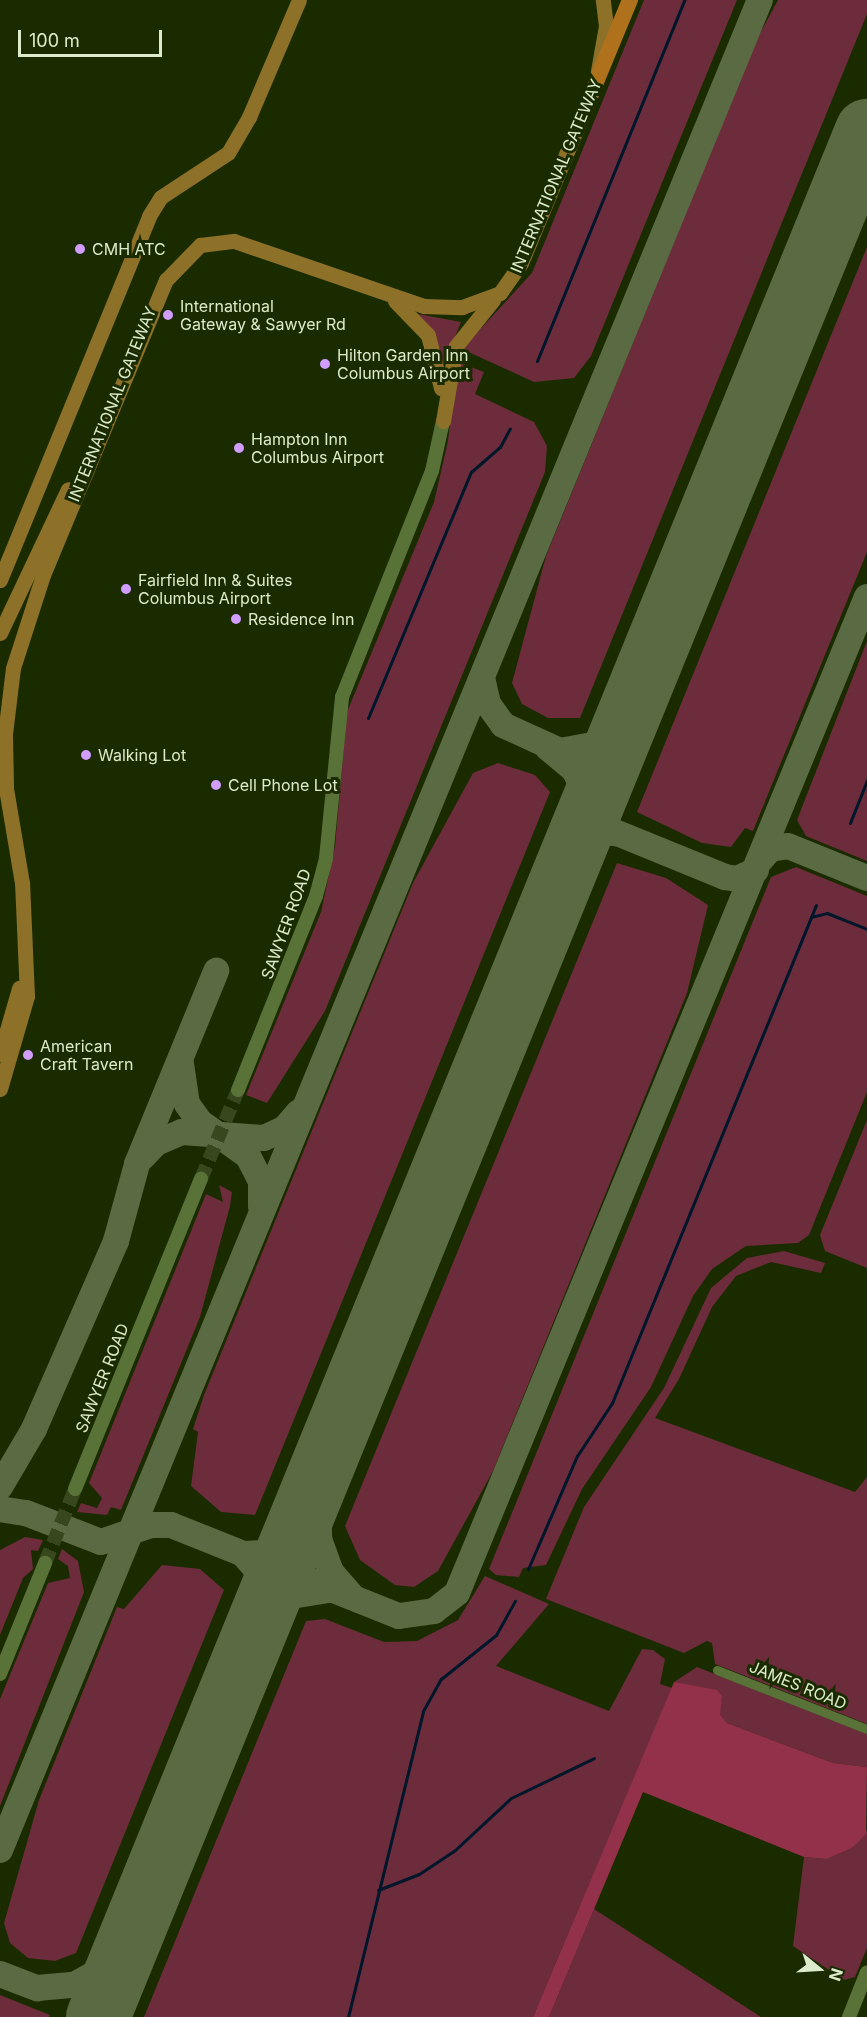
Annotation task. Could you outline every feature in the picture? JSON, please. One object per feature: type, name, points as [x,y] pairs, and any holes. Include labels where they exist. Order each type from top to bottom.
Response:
[{"type":"highway","name":"INTERNATIONAL GATEWAY","points":[[596,82],[630,0]]},
{"type":"main road","points":[[0,580],[149,216],[161,196],[228,153],[249,117],[299,0]]},
{"type":"main road","points":[[596,82],[606,26],[603,0]]},
{"type":"main road","name":"INTERNATIONAL GATEWAY","points":[[25,916],[6,788],[5,734],[16,656],[105,422],[166,280],[200,245],[252,245],[389,297],[450,309],[500,293],[521,263],[596,82]]},
{"type":"main road","points":[[444,420],[456,346],[500,293]]},
{"type":"main road","points":[[389,297],[428,335],[440,375],[444,420]]},
{"type":"main road","points":[[0,633],[105,422]]},
{"type":"main road","points":[[0,686],[16,656]]},
{"type":"main road","points":[[0,764],[6,788]]},
{"type":"main road","points":[[0,1054],[21,978],[25,916]]},
{"type":"main road","points":[[0,1089],[25,1014],[25,916]]},
{"type":"street","name":"SAWYER ROAD","points":[[238,1090],[319,887],[342,697],[432,471],[444,420]]},
{"type":"street","name":"SAWYER ROAD","points":[[75,1489],[201,1179]]},
{"type":"street","points":[[0,1674],[45,1563]]},
{"type":"street","name":"JAMES ROAD","points":[[717,1670],[867,1729]]},
{"type":"street","points":[[849,2017],[867,1972]]},
{"type":"shaded area","points":[[644,0],[737,0],[591,356],[574,378],[534,382],[462,349],[532,273]]},
{"type":"shaded area","points":[[778,0],[867,0],[867,14],[580,718],[548,718],[522,704],[512,683],[546,556],[756,41]]},
{"type":"shaded area","points":[[867,247],[867,552],[753,831],[745,828],[731,847],[702,843],[637,812]]},
{"type":"shaded area","points":[[418,314],[461,322],[444,364],[442,364]]},
{"type":"shaded area","points":[[461,363],[484,372],[475,394],[534,422],[547,446],[545,472],[325,1011],[267,1103],[246,1095],[321,912],[335,846],[347,712],[434,502],[448,441],[456,365]]},
{"type":"shaded area","points":[[867,641],[867,861],[806,836],[797,820]]},
{"type":"shaded area","points":[[498,763],[535,775],[550,792],[255,1515],[221,1512],[191,1486],[198,1432],[193,1429],[204,1395],[413,883],[473,773]]},
{"type":"shaded area","points":[[617,863],[666,878],[708,905],[687,993],[493,1471],[438,1571],[414,1587],[395,1585],[360,1560],[345,1526]]},
{"type":"shaded area","points":[[796,867],[867,896],[867,1092],[809,1235],[798,1243],[746,1246],[712,1269],[693,1296],[651,1387],[582,1489],[546,1565],[523,1568],[519,1577],[496,1575],[489,1569],[771,877]]},
{"type":"shaded area","points":[[867,1120],[867,1268],[825,1251],[820,1235]]},
{"type":"shaded area","points":[[219,1185],[232,1192],[230,1206],[200,1317],[121,1510],[111,1507],[107,1515],[77,1512],[81,1503],[97,1508],[102,1498],[89,1483],[206,1194],[223,1202]]},
{"type":"shaded area","points":[[784,1251],[825,1263],[821,1273],[771,1262],[736,1276],[712,1307],[679,1379],[655,1418],[855,1492],[867,1477],[867,1724],[715,1664],[712,1643],[707,1641],[684,1653],[546,1599],[584,1507],[664,1388],[711,1288],[747,1258]]},
{"type":"shaded area","points":[[25,1537],[43,1540],[38,1551],[31,1550],[33,1569],[23,1578],[0,1635],[0,1550]]},
{"type":"shaded area","points":[[62,1549],[78,1561],[84,1592],[0,1806],[0,1699],[48,1583],[70,1578],[68,1566],[58,1559]]},
{"type":"shaded area","points":[[162,1565],[200,1569],[224,1590],[76,1953],[55,1961],[28,1958],[10,1943],[4,1923],[39,1800],[117,1607],[124,1609]]},
{"type":"shaded area","points":[[485,1576],[549,1604],[496,1666],[609,1711],[642,1649],[653,1650],[665,1659],[660,1684],[672,1688],[533,2017],[144,2017],[306,1621],[325,1619],[384,1642],[417,1641],[458,1620]]},
{"type":"shaded area","points":[[697,1667],[867,1734],[867,1767],[833,1763],[727,1723],[719,1715],[722,1696],[674,1682]]},
{"type":"shaded area","points":[[674,1682],[717,1690],[722,1696],[720,1715],[727,1723],[833,1763],[867,1767],[866,1834],[852,1848],[827,1859],[804,1857],[643,1792],[549,2017],[533,2017]]},
{"type":"shaded area","points":[[867,1830],[867,1948],[855,1977],[844,1980],[793,1946],[804,1857],[827,1859],[852,1848]]},
{"type":"shaded area","points":[[594,1909],[761,2017],[549,2017]]},
{"type":"shaded area","points":[[0,1995],[50,2015],[49,2017],[0,2017]]},
{"type":"waterway","points":[[537,361],[684,0]]},
{"type":"waterway","points":[[368,718],[471,472],[500,447],[510,428]]},
{"type":"waterway","points":[[850,823],[867,780]]},
{"type":"waterway","points":[[528,1569],[577,1456],[612,1403],[816,905]]},
{"type":"waterway","points":[[811,917],[827,913],[867,929]]},
{"type":"waterway","points":[[348,2017],[423,1711],[441,1679],[496,1635],[515,1601]]},
{"type":"waterway","points":[[378,1890],[419,1874],[455,1850],[511,1798],[594,1758]]},
{"type":"taxiway","points":[[0,1850],[760,0]]},
{"type":"taxiway","points":[[0,1509],[26,1513],[101,1542],[151,1525],[171,1525],[399,1616],[434,1611],[457,1593],[867,597]]},
{"type":"taxiway","points":[[483,682],[488,704],[503,725],[560,751],[603,743],[632,707]]},
{"type":"taxiway","points":[[548,748],[574,770],[605,828],[725,877],[737,879],[756,870]]},
{"type":"taxiway","points":[[574,848],[591,831],[616,833]]},
{"type":"taxiway","points":[[758,863],[770,849],[788,846],[867,878]]},
{"type":"taxiway","points":[[0,1487],[34,1429],[116,1241],[137,1164],[216,971]]},
{"type":"taxiway","points":[[181,1064],[187,1104],[200,1122],[248,1156],[261,1181],[261,1206]]},
{"type":"taxiway","points":[[143,1157],[156,1143],[182,1132],[264,1138],[285,1128],[299,1112]]},
{"type":"taxiway","points":[[325,1459],[318,1503],[319,1539],[331,1572],[351,1595]]},
{"type":"taxiway","points":[[246,1554],[274,1552],[298,1527]]},
{"type":"taxiway","points":[[243,1554],[261,1575],[265,1607]]},
{"type":"taxiway","points":[[257,1625],[285,1597],[328,1590]]},
{"type":"taxiway","points":[[0,1974],[37,1988],[74,1985],[96,1973],[130,1936]]},
{"type":"runway","points":[[98,2017],[867,131]]},
{"type":"tunnel","points":[[201,1179],[238,1090]]},
{"type":"tunnel","points":[[45,1563],[75,1489]]},
{"type":"place","name":"CMH ATC","points":[[80,249]]},
{"type":"place","name":"International Gateway & Sawyer Rd","points":[[168,315]]},
{"type":"place","name":"Hilton Garden Inn Columbus Airport","points":[[325,364]]},
{"type":"place","name":"Hampton Inn Columbus Airport","points":[[239,448]]},
{"type":"place","name":"Fairfield Inn & Suites Columbus Airport","points":[[126,589]]},
{"type":"place","name":"Residence Inn","points":[[236,619]]},
{"type":"place","name":"Walking Lot","points":[[86,755]]},
{"type":"place","name":"Cell Phone Lot","points":[[216,785]]},
{"type":"place","name":"American Craft Tavern","points":[[28,1055]]}]
